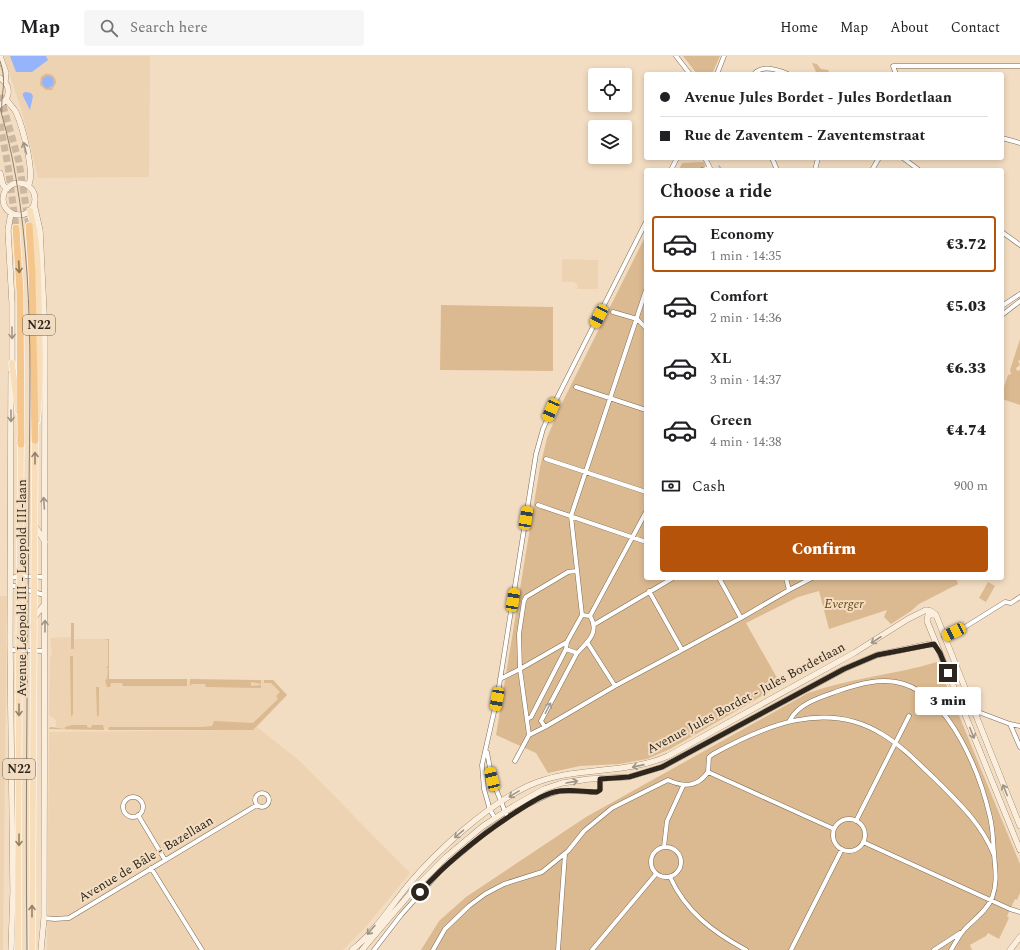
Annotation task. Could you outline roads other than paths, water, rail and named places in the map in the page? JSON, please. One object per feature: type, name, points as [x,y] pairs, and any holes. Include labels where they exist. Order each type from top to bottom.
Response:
[{"type":"highway","name":"Avenue Léopold III - Leopold III-laan","points":[[29,226],[33,303],[35,440]]},
{"type":"highway","name":"Avenue Léopold III - Leopold III-laan","points":[[16,228],[20,292],[21,444]]},
{"type":"main road","points":[[0,56],[6,73],[5,82]]},
{"type":"main road","points":[[0,78],[5,82],[9,90],[6,99],[0,105]]},
{"type":"main road","points":[[6,99],[15,111],[18,120],[30,168],[31,177],[28,186]]},
{"type":"main road","points":[[0,173],[3,185],[7,189]]},
{"type":"main road","points":[[11,950],[13,892],[11,650],[12,296],[8,230],[11,213],[4,203],[4,195],[7,189],[18,184],[28,186],[34,196],[34,204],[40,230],[44,291],[44,918],[41,950]]},
{"type":"main road","points":[[11,213],[23,215],[30,211],[34,204]]},
{"type":"main road","name":"N22","points":[[30,211],[35,227],[39,305],[40,388],[35,440]]},
{"type":"main road","points":[[12,363],[18,409],[18,434],[21,444]]},
{"type":"main road","name":"Avenue Léopold III - Leopold III-laan","points":[[32,950],[35,440]]},
{"type":"main road","name":"Avenue Léopold III - Leopold III-laan","points":[[18,950],[21,444]]},
{"type":"main road","points":[[34,526],[45,542]]},
{"type":"main road","points":[[35,616],[44,605]]},
{"type":"main road","name":"Avenue Jules Bordet - Jules Bordetlaan","points":[[352,950],[371,931],[416,876],[441,850],[490,810],[522,789],[547,778],[576,772],[642,766],[668,756],[854,653],[921,613],[929,610],[936,615]]},
{"type":"main road","points":[[1020,826],[936,615],[930,614],[926,618],[936,646],[945,664],[1020,850]]},
{"type":"main road","name":"Avenue Jules Bordet - Jules Bordetlaan","points":[[362,950],[431,871],[466,839],[495,818],[506,815],[535,794],[553,786],[575,781],[629,777],[662,767],[818,682],[863,660],[930,644],[936,646]]},
{"type":"main road","points":[[945,664],[953,660]]},
{"type":"main road","points":[[600,771],[600,779]]},
{"type":"main road","points":[[1010,950],[1020,937]]},
{"type":"street","points":[[676,56],[688,72]]},
{"type":"street","points":[[718,72],[724,56]]},
{"type":"street","points":[[895,72],[893,66],[1020,66]]},
{"type":"street","points":[[756,72],[767,68],[781,72]]},
{"type":"street","points":[[1004,139],[1020,143]]},
{"type":"street","points":[[906,160],[916,168]]},
{"type":"street","points":[[495,818],[490,810],[484,789],[482,774],[500,679],[538,446],[551,410],[644,226]]},
{"type":"street","points":[[1004,234],[1020,246]]},
{"type":"street","points":[[1004,305],[1020,294]]},
{"type":"street","points":[[529,718],[566,649],[567,642],[582,615],[571,516],[644,296]]},
{"type":"street","points":[[1004,313],[1020,301]]},
{"type":"street","points":[[613,312],[637,319],[644,326]]},
{"type":"street","points":[[576,387],[644,409]]},
{"type":"street","points":[[546,459],[644,491]]},
{"type":"street","points":[[538,505],[644,541]]},
{"type":"street","points":[[590,616],[644,516]]},
{"type":"street","points":[[515,761],[529,735],[529,718],[520,669],[518,642],[524,601],[526,597],[568,572],[576,571]]},
{"type":"street","points":[[11,578],[20,576],[44,577]]},
{"type":"street","points":[[595,624],[670,580]]},
{"type":"street","points":[[720,580],[741,618]]},
{"type":"street","points":[[787,580],[790,590]]},
{"type":"street","points":[[529,735],[808,580]]},
{"type":"street","points":[[11,585],[44,595]]},
{"type":"street","points":[[649,592],[682,650]]},
{"type":"street","points":[[944,637],[965,627],[1005,602],[1011,602],[1020,597]]},
{"type":"street","points":[[582,615],[590,616]]},
{"type":"street","points":[[541,721],[576,653],[587,642],[595,630],[595,624],[590,616]]},
{"type":"street","points":[[500,679],[567,642]]},
{"type":"street","points":[[587,642],[615,686]]},
{"type":"street","points":[[566,649],[576,653]]},
{"type":"street","points":[[11,650],[44,651]]},
{"type":"street","points":[[790,720],[794,713],[806,704],[822,696],[853,686],[883,681],[903,684],[921,693],[948,719],[969,755],[985,797],[991,819],[996,882],[992,899],[964,931],[951,950]]},
{"type":"street","points":[[963,711],[973,710],[1010,724],[1020,726]]},
{"type":"street","points":[[856,821],[909,716]]},
{"type":"street","points":[[433,950],[445,929],[469,906],[485,894],[504,884],[542,872],[565,853],[584,831],[612,808],[668,780],[683,786],[696,783],[708,772],[709,757],[723,748],[777,724],[790,720],[816,717],[856,723],[881,733],[895,743],[954,798],[980,827],[994,855]]},
{"type":"street","points":[[529,718],[541,721],[545,727]]},
{"type":"street","points":[[1010,724],[1020,747]]},
{"type":"street","points":[[486,748],[490,774],[500,803],[506,815]]},
{"type":"street","points":[[708,772],[834,829]]},
{"type":"street","name":"Avenue Jules Bordet - Jules Bordetlaan","points":[[374,950],[401,915],[442,869],[506,815],[538,799],[560,791],[595,792],[600,790],[600,779]]},
{"type":"street","points":[[664,847],[667,821],[683,786]]},
{"type":"street","points":[[136,798],[141,801],[143,807],[138,815],[132,816],[125,811],[124,804],[127,799],[136,798]]},
{"type":"street","name":"Avenue de Bâle - Bazellaan","points":[[44,918],[56,920],[69,918],[256,805]]},
{"type":"street","points":[[138,815],[165,860]]},
{"type":"street","points":[[843,821],[856,821],[863,830],[863,842],[854,850],[842,849],[834,841],[834,829],[843,821]]},
{"type":"street","points":[[863,842],[992,899],[1010,909],[1020,912]]},
{"type":"street","points":[[664,847],[673,849],[680,855],[681,860],[680,869],[670,877],[665,878],[656,874],[650,866],[652,856],[655,851],[664,847]]},
{"type":"street","points":[[791,950],[842,849]]},
{"type":"street","points":[[558,950],[565,853]]},
{"type":"street","points":[[151,868],[202,950]]},
{"type":"street","points":[[592,950],[656,874]]},
{"type":"street","points":[[670,877],[686,906],[705,924],[746,950]]},
{"type":"street","points":[[934,950],[964,931]]},
{"type":"water","points":[[10,56],[46,56],[48,60],[32,72],[16,72]]},
{"type":"water","points":[[46,76],[50,76],[54,82],[50,88],[46,88],[42,84],[42,80]]},
{"type":"water","points":[[23,93],[31,93],[33,96],[30,110],[23,96]]},
{"type":"tunnel","points":[[0,95],[19,162],[29,226]]},
{"type":"tunnel","points":[[0,124],[8,166],[16,228]]},
{"type":"tram line","points":[[0,61],[4,82],[2,112]]},
{"type":"tram line","points":[[0,108],[12,155],[20,203],[25,250],[30,347],[26,778],[27,950]]},
{"type":"park label","name":"Everger","points":[[844,604]]}]
